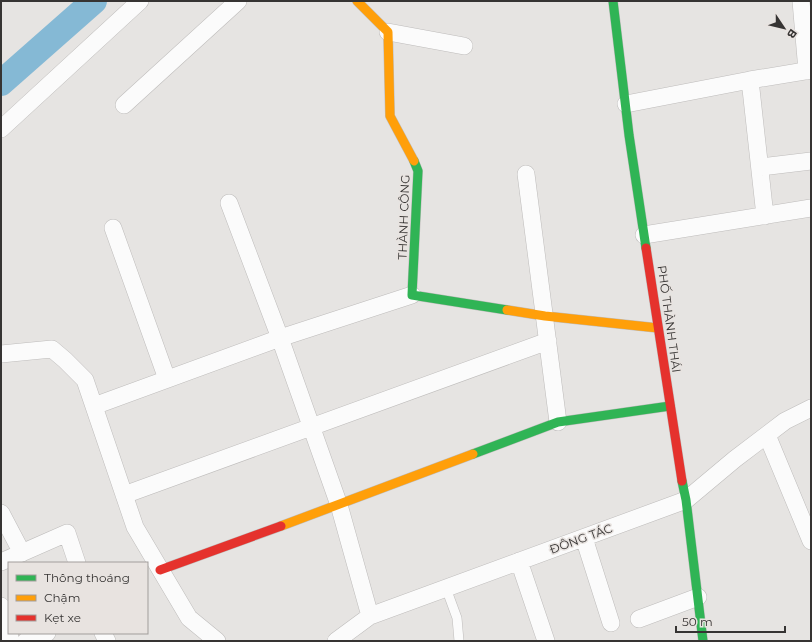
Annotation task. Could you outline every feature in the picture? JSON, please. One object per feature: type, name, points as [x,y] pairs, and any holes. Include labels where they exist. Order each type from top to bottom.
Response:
[{"type":"street","points":[[1,129],[140,1]]},
{"type":"street","points":[[124,105],[238,1]]},
{"type":"street","points":[[357,1],[388,32],[464,46]]},
{"type":"street","name":"PHỐ THÀNH THÁI","points":[[613,1],[644,235],[679,467],[686,500],[704,641]]},
{"type":"street","points":[[626,104],[750,80],[809,71],[801,1]]},
{"type":"street","name":"THÀNH CÔNG","points":[[388,32],[390,116],[394,127],[415,160],[418,171],[412,295]]},
{"type":"street","points":[[750,80],[761,167],[765,216]]},
{"type":"street","points":[[761,167],[811,161]]},
{"type":"street","points":[[526,174],[558,422]]},
{"type":"street","points":[[229,203],[280,338],[339,505],[370,616]]},
{"type":"street","points":[[644,235],[811,208]]},
{"type":"street","points":[[113,228],[167,379]]},
{"type":"street","points":[[94,406],[280,338],[412,295],[545,316],[658,328]]},
{"type":"street","points":[[124,495],[548,341]]},
{"type":"street","points":[[1,354],[52,349],[85,380],[135,527],[189,618],[217,641]]},
{"type":"street","points":[[160,570],[339,505],[558,422],[670,406]]},
{"type":"street","name":"ĐÔNG TÁC","points":[[336,641],[370,616],[686,500],[735,459],[785,421],[811,408]]},
{"type":"street","points":[[767,435],[811,541]]},
{"type":"street","points":[[1,513],[22,553]]},
{"type":"street","points":[[1,562],[67,533],[77,562]]},
{"type":"street","points":[[584,538],[611,623]]},
{"type":"street","points":[[520,561],[546,641]]},
{"type":"street","points":[[639,619],[698,598]]},
{"type":"street","points":[[1,606],[8,630]]},
{"type":"street","points":[[26,641],[44,634]]},
{"type":"lane","points":[[446,588],[457,618],[459,641]]},
{"type":"waterway","points":[[1,83],[94,1]]},
{"type":"traffic: fast","points":[[613,1],[629,135],[646,248]]},
{"type":"traffic: fast","points":[[414,161],[418,171],[412,295],[507,310]]},
{"type":"traffic: fast","points":[[473,454],[558,422],[670,406]]},
{"type":"traffic: fast","points":[[682,481],[686,500],[703,641]]},
{"type":"traffic: slow","points":[[357,1],[388,32],[390,116],[414,161]]},
{"type":"traffic: slow","points":[[507,310],[545,316],[658,328]]},
{"type":"traffic: slow","points":[[281,526],[473,454]]},
{"type":"traffic: jam","points":[[646,248],[682,481]]},
{"type":"traffic: jam","points":[[160,570],[281,526]]}]
